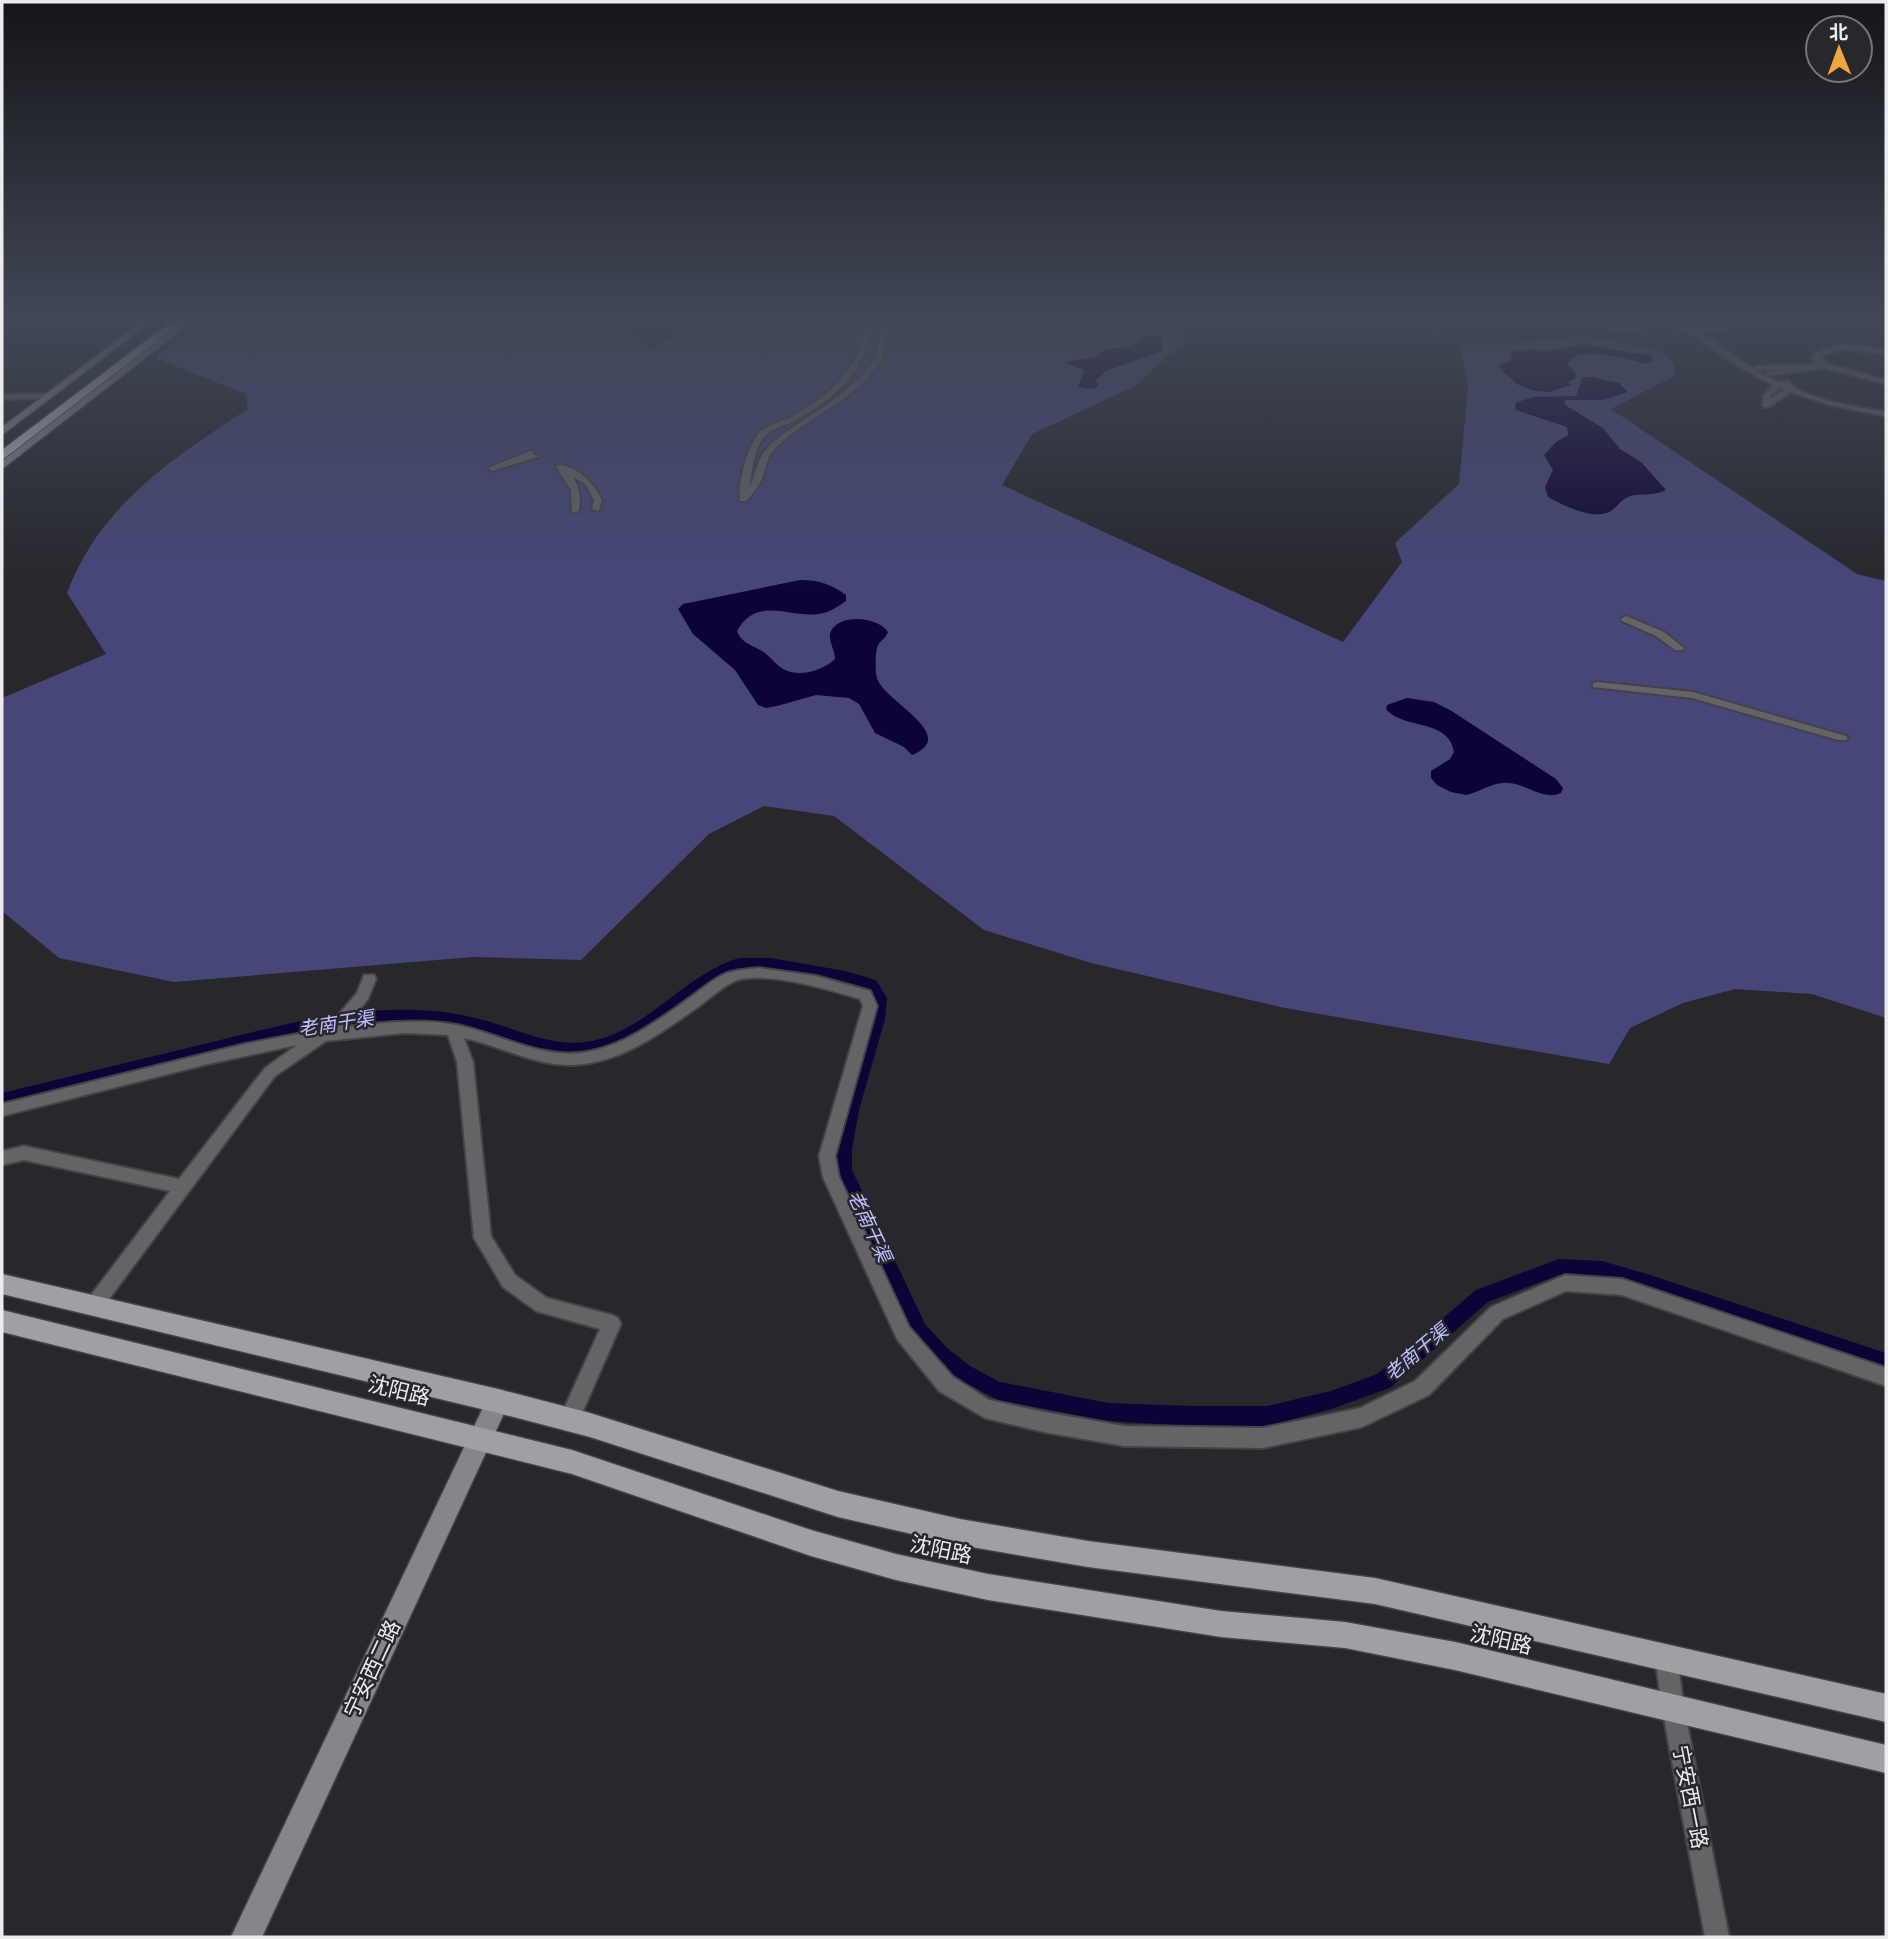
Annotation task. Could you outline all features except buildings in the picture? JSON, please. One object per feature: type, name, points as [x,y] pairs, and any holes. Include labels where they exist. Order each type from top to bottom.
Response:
[{"type":"highway","points":[[2,442],[46,408]]},
{"type":"highway","points":[[2,456],[64,408]]},
{"type":"main road","points":[[2,432],[32,408]]},
{"type":"main road","points":[[2,466],[76,408]]},
{"type":"main road","name":"沈阳路","points":[[2,1284],[498,1401],[569,1420],[838,1504],[960,1532],[1088,1554],[1375,1591],[1886,1708]]},
{"type":"main road","name":"沈阳路","points":[[2,1321],[572,1462],[811,1543],[896,1567],[988,1587],[1221,1624],[1346,1635],[1455,1656],[1886,1759]]},
{"type":"main road","name":"宁安西二路","points":[[246,1937],[498,1401]]},
{"type":"street","points":[[807,408],[762,434],[754,447],[743,499],[756,485],[765,454],[798,425],[824,408]]},
{"type":"street","points":[[1868,408],[1886,412]]},
{"type":"street","points":[[575,511],[578,495],[574,484],[560,467],[588,482],[598,500],[596,509]]},
{"type":"street","points":[[1626,619],[1660,634],[1679,648]]},
{"type":"street","points":[[1597,685],[1693,695],[1842,738]]},
{"type":"street","points":[[2,1110],[331,1030],[398,1027],[454,1030],[547,1057],[584,1058],[611,1052],[637,1040],[729,978],[741,973],[782,977],[842,987],[865,995],[870,1006],[843,1093],[828,1156],[831,1177],[903,1333],[946,1384],[985,1409],[1124,1436],[1263,1438],[1362,1417],[1422,1388],[1497,1313],[1565,1283],[1622,1287],[1886,1377]]},
{"type":"street","points":[[94,1305],[270,1072],[331,1030],[356,1005],[369,979]]},
{"type":"street","points":[[454,1030],[466,1062],[483,1238],[509,1281],[542,1305],[612,1324],[569,1420]]},
{"type":"street","points":[[2,1158],[24,1153],[183,1186]]},
{"type":"street","name":"宁安西一路","points":[[1666,1657],[1673,1708],[1717,1937]]},
{"type":"shaded area","points":[[1087,408],[1032,434],[1002,485],[1343,642],[1402,562],[1395,543],[1459,484],[1466,408],[1612,408],[1857,574],[1886,581],[1886,1018],[1812,994],[1735,989],[1683,1003],[1630,1028],[1609,1064],[1285,1008],[1091,963],[984,930],[834,816],[764,806],[709,834],[581,960],[474,957],[174,982],[59,958],[2,911],[2,698],[106,654],[67,593],[81,562],[119,509],[142,486],[193,446],[248,409]]},
{"type":"shaded area","points":[[1571,408],[1603,428],[1620,449],[1641,462],[1666,490],[1628,497],[1604,514],[1579,511],[1548,497],[1545,487],[1553,470],[1544,455],[1556,442],[1568,435],[1567,427],[1516,410]]},
{"type":"shaded area","points":[[800,580],[830,585],[846,595],[846,601],[829,611],[815,614],[778,611],[756,613],[746,619],[737,631],[741,638],[765,653],[783,669],[803,673],[824,667],[835,659],[830,634],[836,625],[851,619],[860,619],[883,627],[888,632],[877,648],[877,678],[882,687],[924,728],[928,738],[925,747],[912,755],[904,747],[875,733],[859,704],[849,698],[816,695],[766,708],[758,705],[735,670],[693,634],[678,609],[683,604]]},
{"type":"shaded area","points":[[1407,698],[1434,702],[1450,710],[1556,779],[1563,788],[1561,793],[1541,794],[1515,784],[1503,783],[1466,795],[1437,785],[1431,778],[1431,771],[1450,759],[1454,752],[1444,734],[1403,720],[1386,709],[1387,705]]},
{"type":"waterway","name":"老南干渠","points":[[2,1099],[282,1031],[358,1017],[433,1017],[478,1024],[546,1046],[575,1049],[591,1047],[606,1043],[641,1026],[723,970],[739,963],[771,963],[845,976],[871,984],[880,998],[878,1019],[851,1110],[844,1149],[844,1170],[919,1330],[941,1354],[963,1372],[998,1391],[1108,1412],[1267,1416],[1331,1400],[1383,1381],[1482,1296],[1559,1267],[1602,1269],[1647,1282],[1886,1362]]}]
